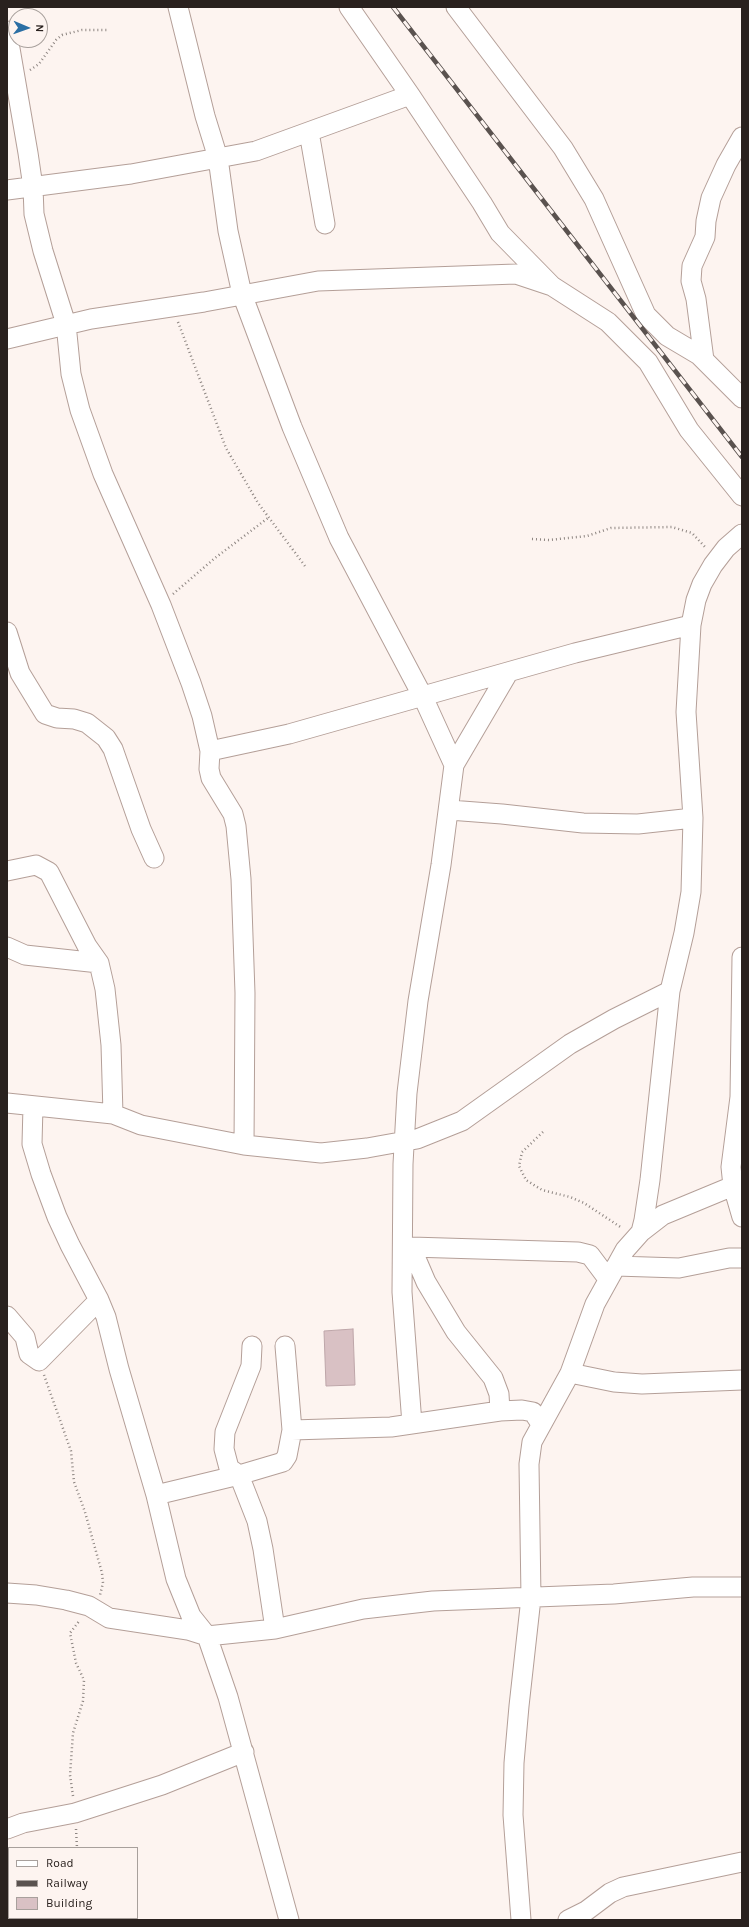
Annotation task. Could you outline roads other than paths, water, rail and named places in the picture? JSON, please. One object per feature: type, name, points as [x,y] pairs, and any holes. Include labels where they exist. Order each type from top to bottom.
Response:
[{"type":"street","points":[[178,7],[205,116],[218,158],[228,230],[242,294],[292,427],[330,518],[423,696],[454,765]]},
{"type":"street","points":[[349,7],[410,95],[482,203],[500,233],[552,286],[608,322],[648,362],[689,430],[742,496]]},
{"type":"street","points":[[456,7],[563,148],[594,199],[646,315],[666,336],[704,360],[742,398]]},
{"type":"street","points":[[7,31],[24,127],[33,188],[34,214],[41,244],[66,324],[71,374],[80,410],[103,474],[161,605],[194,690],[210,751],[209,769],[211,778],[233,814],[236,826],[240,872],[246,993],[244,1145]]},
{"type":"street","points":[[7,190],[33,188],[131,174],[256,151],[410,95]]},
{"type":"street","points":[[309,132],[325,224]]},
{"type":"street","points":[[704,360],[696,299],[691,282],[692,266],[705,237],[706,222],[711,198],[726,165],[742,137]]},
{"type":"street","points":[[7,339],[66,324],[318,281],[516,274],[552,286]]},
{"type":"street","points":[[638,1234],[647,1208],[670,991],[684,933],[691,892],[693,818],[686,712],[691,625],[696,600],[702,584],[726,548],[742,534]]},
{"type":"street","points":[[210,751],[289,734],[575,653],[691,625]]},
{"type":"street","points":[[7,632],[20,673],[45,714],[57,718],[74,719],[87,723],[106,738],[113,749],[141,830],[154,858]]},
{"type":"street","points":[[412,1424],[403,1300],[407,1248],[403,1142],[407,1093],[418,1001],[449,810],[454,765],[508,673]]},
{"type":"street","points":[[449,810],[583,823],[638,824],[693,818]]},
{"type":"street","points":[[7,871],[36,865],[49,872],[87,946],[99,963],[105,989],[111,1045],[112,1114]]},
{"type":"street","points":[[7,947],[24,955],[99,963]]},
{"type":"street","points":[[742,957],[740,1090],[730,1167],[737,1186],[742,1217]]},
{"type":"street","points":[[7,1103],[112,1114],[140,1125],[244,1145],[321,1153],[403,1142],[439,1132],[462,1121],[570,1044],[614,1019],[670,991]]},
{"type":"street","points":[[33,1106],[32,1144],[41,1174],[57,1217],[70,1245],[100,1300],[106,1317],[119,1369],[156,1495],[176,1579],[191,1616],[207,1636],[228,1697],[289,1920]]},
{"type":"street","points":[[521,1920],[513,1814],[514,1763],[531,1598],[529,1464],[532,1442],[570,1373],[595,1304],[625,1250],[638,1234],[663,1215],[737,1186]]},
{"type":"street","points":[[407,1248],[585,1253],[590,1255],[612,1273],[680,1268],[729,1258],[742,1258]]},
{"type":"street","points":[[407,1248],[456,1332],[493,1378],[499,1394],[500,1411]]},
{"type":"street","points":[[7,1316],[24,1337],[29,1354],[40,1361],[100,1300]]},
{"type":"street","points":[[252,1346],[251,1366],[225,1432],[224,1449],[229,1468],[240,1475],[257,1522],[275,1629]]},
{"type":"street","points":[[156,1495],[240,1475],[283,1462],[287,1456],[292,1430],[285,1346]]},
{"type":"street","points":[[570,1373],[614,1382],[642,1384],[742,1380]]},
{"type":"street","points":[[292,1430],[363,1429],[412,1424],[500,1411],[522,1410],[533,1412],[541,1424]]},
{"type":"street","points":[[7,1594],[36,1595],[92,1608],[109,1618],[188,1630],[207,1636],[275,1629],[363,1609],[455,1599],[531,1598],[693,1588],[742,1587]]},
{"type":"street","points":[[7,1829],[23,1823],[75,1813],[162,1785],[244,1752]]},
{"type":"street","points":[[568,1920],[586,1911],[610,1893],[623,1887],[742,1862]]},
{"type":"railway","points":[[393,7],[742,457]]}]
